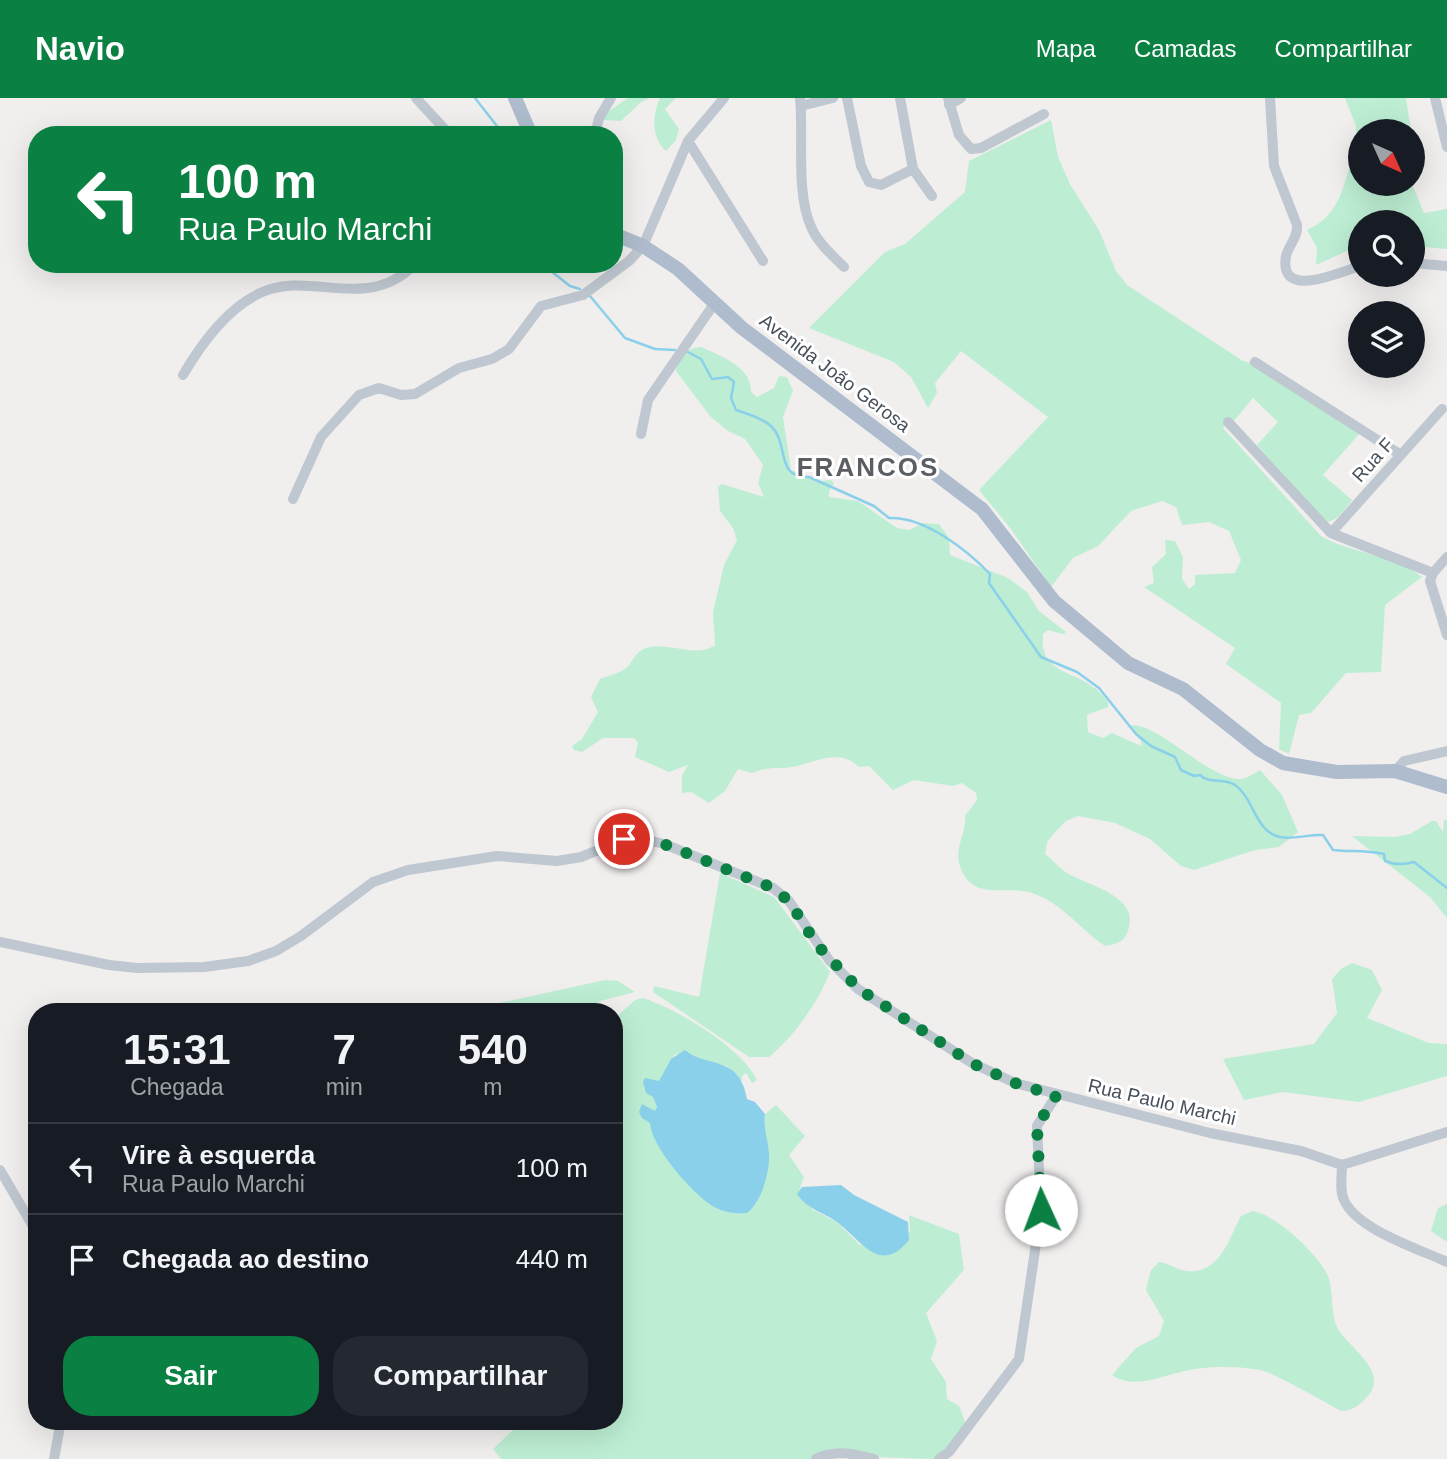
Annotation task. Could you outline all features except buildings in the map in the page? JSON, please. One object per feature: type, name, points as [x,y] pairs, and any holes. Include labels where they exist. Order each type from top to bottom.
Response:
[{"type":"main road","points":[[515,98],[527,126]]},
{"type":"main road","name":"Avenida João Gerosa","points":[[623,238],[643,246],[678,269],[714,304],[982,509],[1054,601],[1128,663],[1183,689],[1260,750],[1283,763],[1337,772],[1395,771],[1447,787]]},
{"type":"street","points":[[416,98],[442,126]]},
{"type":"street","points":[[597,126],[611,98]]},
{"type":"street","points":[[623,262],[643,246],[688,141],[724,98]]},
{"type":"street","points":[[833,98],[801,102],[799,150],[809,221],[818,240],[844,267]]},
{"type":"street","points":[[847,98],[861,166],[869,182],[881,185],[913,169]]},
{"type":"street","points":[[900,98],[913,169],[932,195]]},
{"type":"street","points":[[961,98],[948,102],[959,135],[971,149],[981,148],[1044,114]]},
{"type":"street","points":[[1270,98],[1274,166],[1298,233],[1286,259],[1289,272],[1298,281],[1308,281],[1348,269]]},
{"type":"street","points":[[1435,98],[1447,147]]},
{"type":"street","points":[[688,141],[763,261]]},
{"type":"street","points":[[1425,263],[1447,266]]},
{"type":"street","points":[[183,375],[198,350],[218,327],[262,292],[283,287],[360,289],[385,286],[406,273]]},
{"type":"street","points":[[293,499],[321,437],[359,395],[379,388],[401,395],[415,394],[459,368],[492,359],[509,349],[541,306],[583,295],[610,273]]},
{"type":"street","points":[[641,434],[648,400],[714,304]]},
{"type":"street","points":[[1255,362],[1401,455]]},
{"type":"street","name":"Rua F","points":[[1331,533],[1442,409]]},
{"type":"street","points":[[1228,422],[1331,533],[1433,573]]},
{"type":"street","points":[[1447,557],[1433,573],[1430,581],[1447,635]]},
{"type":"street","points":[[1395,771],[1404,761],[1447,751]]},
{"type":"street","name":"Rua Paulo Marchi","points":[[0,942],[109,965],[137,968],[204,967],[248,961],[270,954],[301,936],[350,896],[373,883],[408,870],[497,856],[557,861],[581,857],[624,839],[638,838],[664,844],[773,888],[789,901],[817,945],[859,989],[972,1063],[1015,1083],[1056,1096],[1210,1133],[1289,1148],[1342,1164]]},
{"type":"street","points":[[939,1459],[949,1452],[1019,1359],[1041,1210],[1037,1126],[1056,1096]]},
{"type":"street","points":[[1447,1132],[1342,1164],[1344,1201],[1357,1217],[1376,1229],[1447,1262]]},
{"type":"street","points":[[0,1170],[28,1208]]},
{"type":"street","points":[[54,1459],[59,1430]]},
{"type":"street","points":[[817,1459],[827,1454],[844,1453],[874,1459]]},
{"type":"green space","points":[[628,98],[650,98],[641,102],[621,121],[603,120],[606,113]]},
{"type":"green space","points":[[660,98],[676,98],[665,109],[679,129],[676,140],[666,151],[655,133],[654,126]]},
{"type":"green space","points":[[1345,98],[1406,98],[1409,119],[1353,119]]},
{"type":"green space","points":[[1051,120],[1058,157],[1071,186],[1099,230],[1116,271],[1127,285],[1243,361],[1255,364],[1359,434],[1323,475],[1352,500],[1336,519],[1322,522],[1257,445],[1278,422],[1253,398],[1233,422],[1229,418],[1223,428],[1321,536],[1346,547],[1399,563],[1422,577],[1385,605],[1381,672],[1346,673],[1311,713],[1299,715],[1289,754],[1279,749],[1281,703],[1226,664],[1235,648],[1144,587],[1154,583],[1152,567],[1166,554],[1165,540],[1175,541],[1183,557],[1182,579],[1189,589],[1195,584],[1195,575],[1235,573],[1241,560],[1229,531],[1209,522],[1182,525],[1176,507],[1162,501],[1131,511],[1098,546],[1073,558],[1051,587],[1011,529],[979,490],[1048,417],[961,351],[935,383],[937,393],[928,408],[911,377],[894,362],[809,328],[885,252],[905,244],[965,192],[969,161]]},
{"type":"green space","points":[[1348,172],[1348,196],[1417,196],[1423,210],[1348,210],[1348,251],[1316,265],[1317,248],[1307,230],[1329,214],[1337,203]]},
{"type":"green space","points":[[1447,209],[1447,249],[1425,247],[1425,213]]},
{"type":"green space","points":[[701,347],[741,369],[750,383],[751,392],[757,397],[774,388],[779,376],[787,377],[793,391],[783,417],[791,470],[821,481],[831,480],[834,483],[829,497],[858,501],[897,528],[909,530],[923,523],[939,524],[949,538],[950,555],[1008,578],[1027,592],[1039,611],[1066,632],[1063,634],[1048,630],[1043,634],[1043,649],[1048,659],[1055,667],[1087,683],[1108,702],[1108,707],[1087,715],[1088,732],[1103,738],[1112,733],[1141,746],[1141,741],[1129,726],[1139,726],[1152,731],[1227,777],[1243,779],[1260,770],[1282,795],[1298,832],[1279,847],[1255,850],[1194,870],[1181,866],[1150,839],[1115,823],[1078,816],[1066,821],[1047,842],[1045,854],[1067,873],[1118,899],[1130,916],[1128,932],[1124,939],[1105,946],[1042,897],[1022,891],[980,888],[964,876],[959,863],[959,851],[965,816],[977,800],[976,793],[962,783],[953,786],[914,780],[893,790],[869,766],[859,767],[842,758],[832,757],[793,767],[752,773],[738,769],[725,791],[709,803],[691,792],[682,793],[682,776],[688,765],[669,772],[635,757],[638,743],[634,738],[603,738],[582,752],[574,750],[572,746],[582,739],[598,712],[591,697],[600,679],[623,670],[645,648],[658,646],[700,650],[715,645],[713,612],[724,565],[737,540],[733,528],[720,511],[718,487],[722,484],[764,497],[758,483],[763,465],[745,439],[728,431],[710,416],[676,371],[678,361],[684,354]]},
{"type":"green space","points":[[1444,820],[1447,820],[1447,918],[1430,897],[1352,836],[1395,837],[1410,834],[1432,821],[1436,821],[1443,832]]},
{"type":"green space","points":[[720,873],[774,897],[830,972],[804,1018],[769,1057],[749,1057],[653,992],[654,986],[699,997]]},
{"type":"green space","points":[[1352,963],[1372,970],[1382,990],[1367,1018],[1429,1043],[1447,1044],[1447,1076],[1359,1102],[1283,1092],[1244,1100],[1223,1059],[1314,1044],[1337,1013],[1332,979],[1341,969]]},
{"type":"green space","points":[[605,980],[618,981],[635,992],[598,1003],[500,1003]]},
{"type":"green space","points":[[643,998],[657,1003],[707,1031],[737,1055],[757,1080],[752,1083],[746,1073],[742,1076],[742,1081],[727,1066],[675,1054],[659,1081],[654,1083],[653,1097],[657,1107],[650,1123],[761,1193],[769,1153],[764,1126],[765,1114],[776,1105],[805,1136],[789,1155],[804,1177],[798,1194],[813,1210],[837,1222],[860,1245],[910,1232],[909,1215],[959,1234],[964,1270],[926,1313],[937,1341],[931,1359],[946,1382],[947,1399],[959,1406],[966,1424],[939,1459],[501,1459],[493,1449],[513,1430],[623,1430],[623,1011],[635,1000]]},
{"type":"green space","points":[[1447,1204],[1447,1242],[1431,1231],[1438,1208]]},
{"type":"green space","points":[[1253,1211],[1284,1227],[1316,1257],[1328,1276],[1338,1329],[1366,1362],[1374,1380],[1372,1389],[1355,1408],[1342,1411],[1260,1370],[1203,1368],[1138,1382],[1112,1375],[1136,1348],[1159,1336],[1164,1321],[1146,1290],[1151,1270],[1159,1262],[1186,1271],[1198,1271],[1207,1267],[1222,1253],[1241,1216]]},
{"type":"water","points":[[685,1050],[730,1068],[743,1085],[747,1099],[755,1102],[765,1114],[768,1169],[761,1194],[747,1213],[719,1209],[693,1190],[664,1156],[650,1123],[642,1118],[639,1112],[642,1104],[655,1111],[657,1107],[653,1097],[646,1093],[643,1082],[645,1078],[659,1081],[671,1059]]},
{"type":"water","points":[[841,1185],[854,1195],[908,1222],[909,1240],[899,1250],[889,1255],[880,1255],[863,1245],[837,1222],[806,1204],[797,1194],[802,1187]]},
{"type":"waterway","points":[[475,98],[497,126]]},
{"type":"waterway","points":[[553,273],[570,286],[580,289]]},
{"type":"waterway","points":[[590,296],[625,338],[655,349],[675,350]]},
{"type":"waterway","points":[[686,351],[701,359],[712,379],[728,377],[734,382],[731,398],[736,410],[771,426],[777,433],[784,459],[791,472],[809,477],[874,506],[889,518],[902,519],[930,529],[969,555],[990,574],[989,583],[1041,657],[1077,672],[1099,688],[1136,734],[1151,746],[1175,757],[1181,770],[1194,776],[1200,775],[1235,785],[1247,798],[1265,829],[1272,834],[1285,838],[1323,835],[1333,850],[1384,854],[1385,861],[1396,864],[1414,862],[1447,888]]},
{"type":"district","name":"FRANCOS","points":[[868,467]]},
{"type":"route","points":[[624,839],[638,838],[664,844],[759,880],[773,888],[789,901],[829,960],[859,989],[932,1034],[972,1063],[1015,1083],[1056,1096],[1037,1126],[1041,1210]]}]
